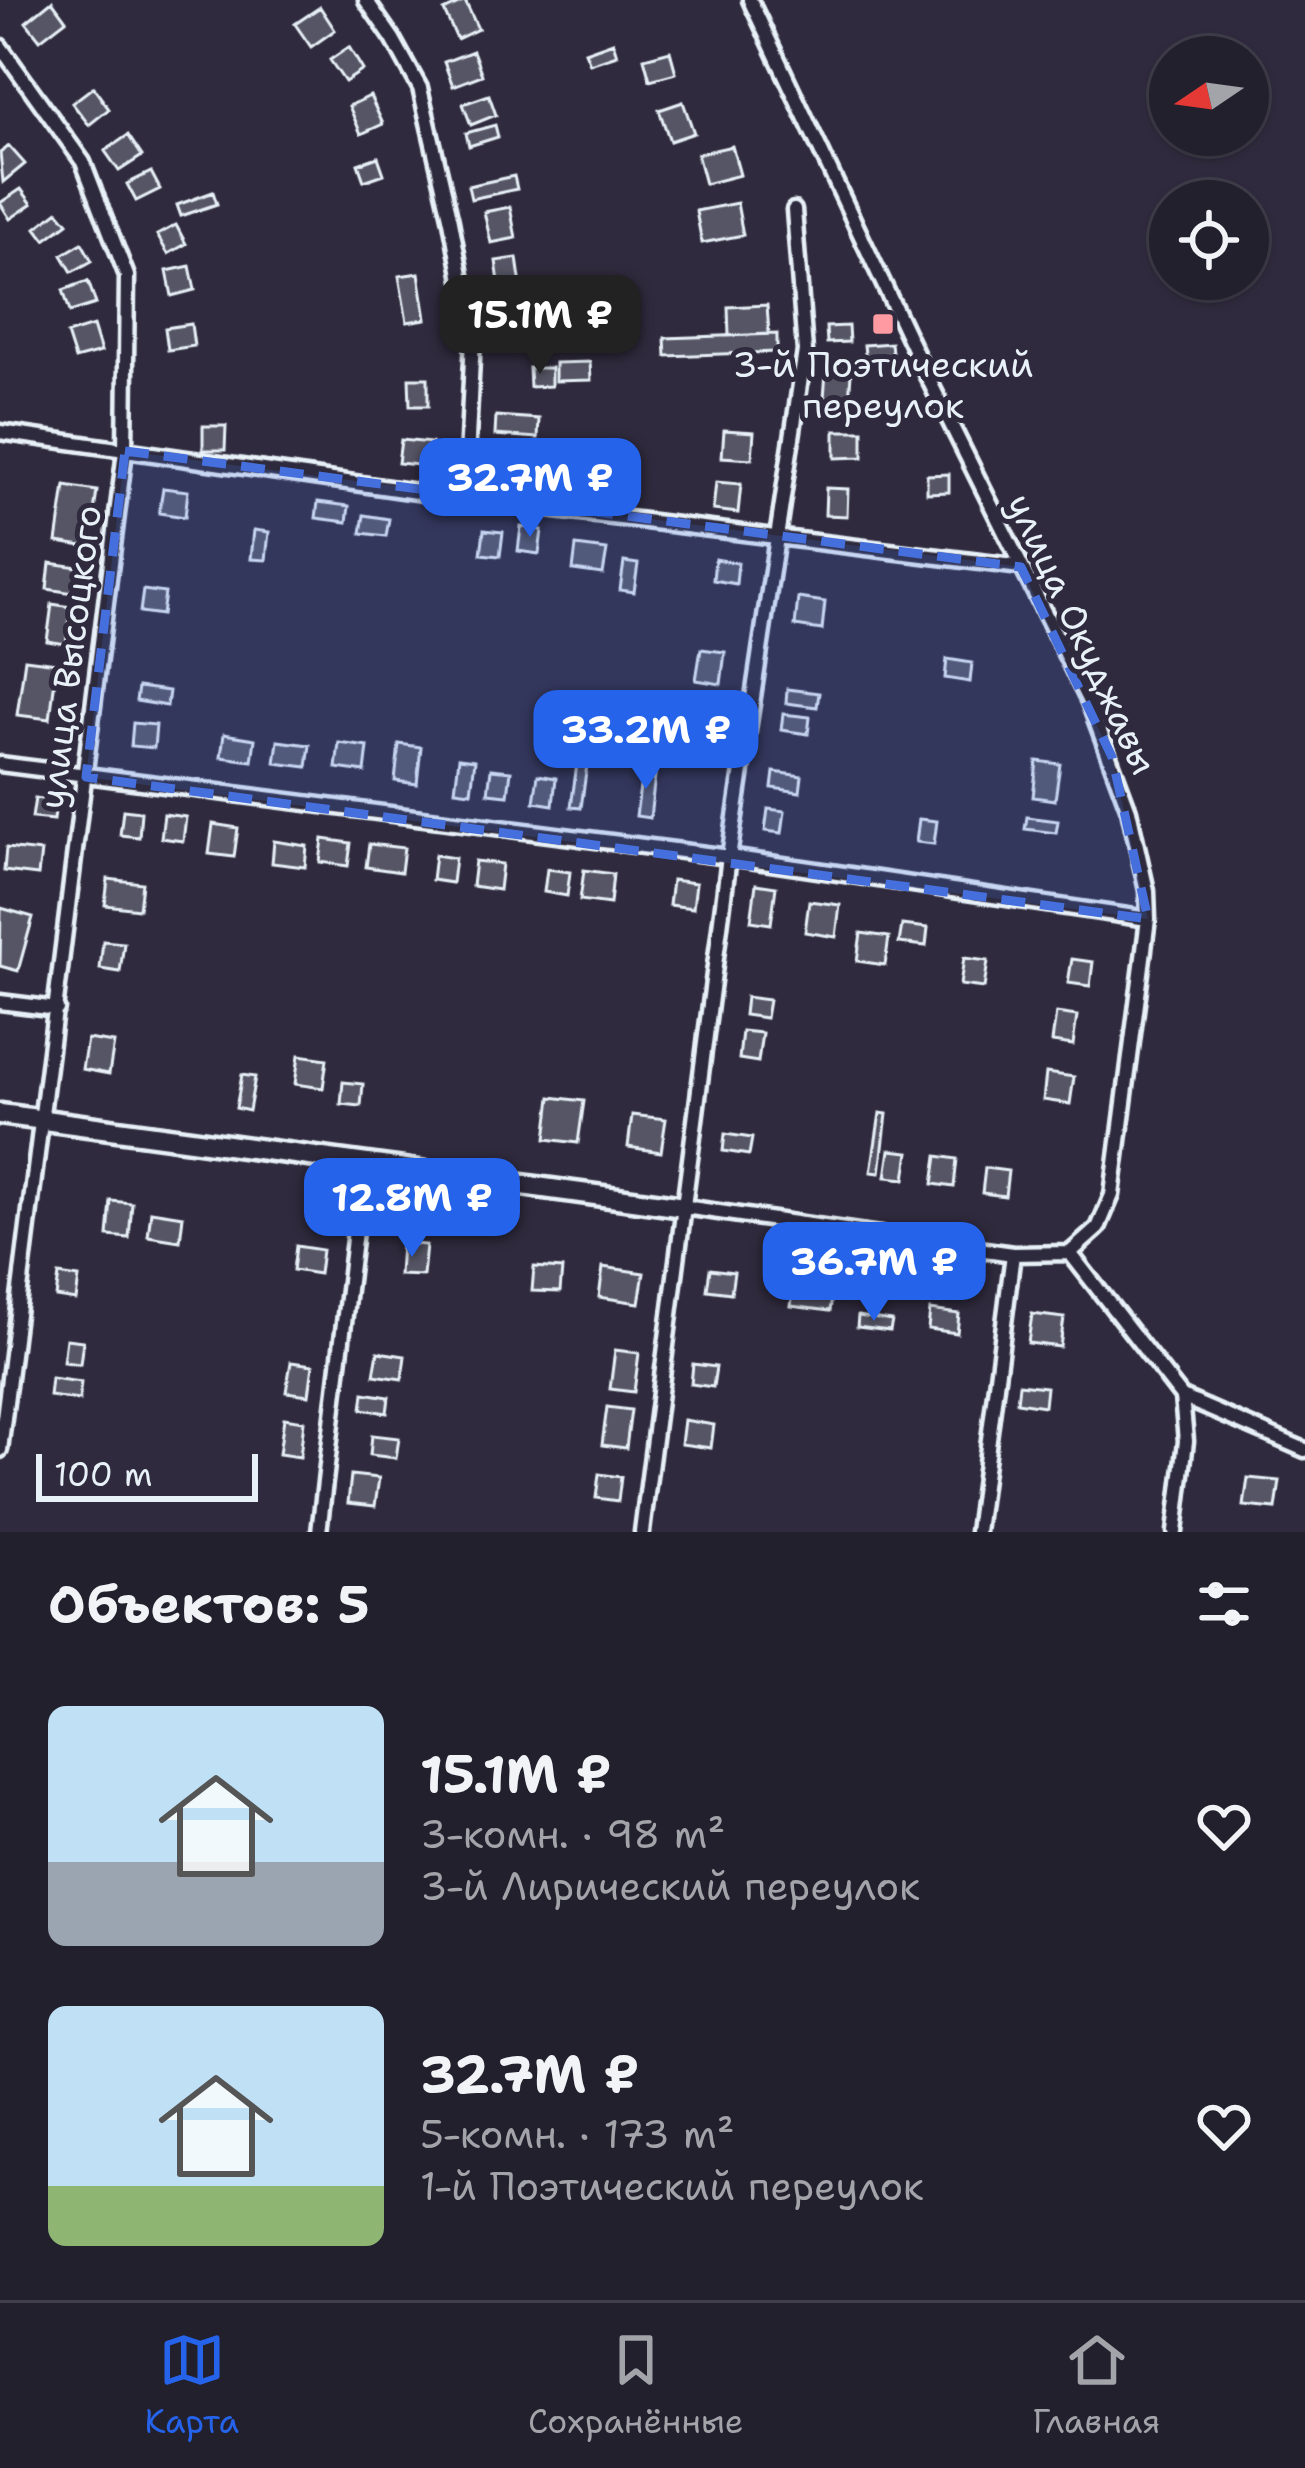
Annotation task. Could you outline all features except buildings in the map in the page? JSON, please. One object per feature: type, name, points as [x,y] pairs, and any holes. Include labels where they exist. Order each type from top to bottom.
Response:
[{"type":"street","points":[[366,0],[420,88],[452,221],[473,339],[465,499]]},
{"type":"street","name":"улица Окуджавы","points":[[749,0],[1089,702],[1142,856],[1148,919],[1112,1195],[1098,1228],[1070,1253]]},
{"type":"street","name":"улица Высоцкого","points":[[0,46],[83,162],[127,276],[125,451],[0,1450]]},
{"type":"street","points":[[642,1532],[729,857],[805,351],[794,210]]},
{"type":"street","points":[[0,432],[465,499],[1021,567]]},
{"type":"street","points":[[0,764],[729,857],[1148,919]]},
{"type":"street","points":[[0,1002],[58,1009]]},
{"type":"street","points":[[0,1114],[1013,1254],[1070,1253],[1182,1397],[1305,1450]]},
{"type":"street","points":[[319,1532],[363,1164]]},
{"type":"street","points":[[977,1532],[1013,1254]]},
{"type":"street","points":[[1175,1532],[1186,1441],[1182,1397]]},
{"type":"highlighted area","points":[[125,451],[1021,567],[1112,757],[1148,919],[86,777]]},
{"type":"place","name":"3-й Поэтический переулок","points":[[883,324]]}]
